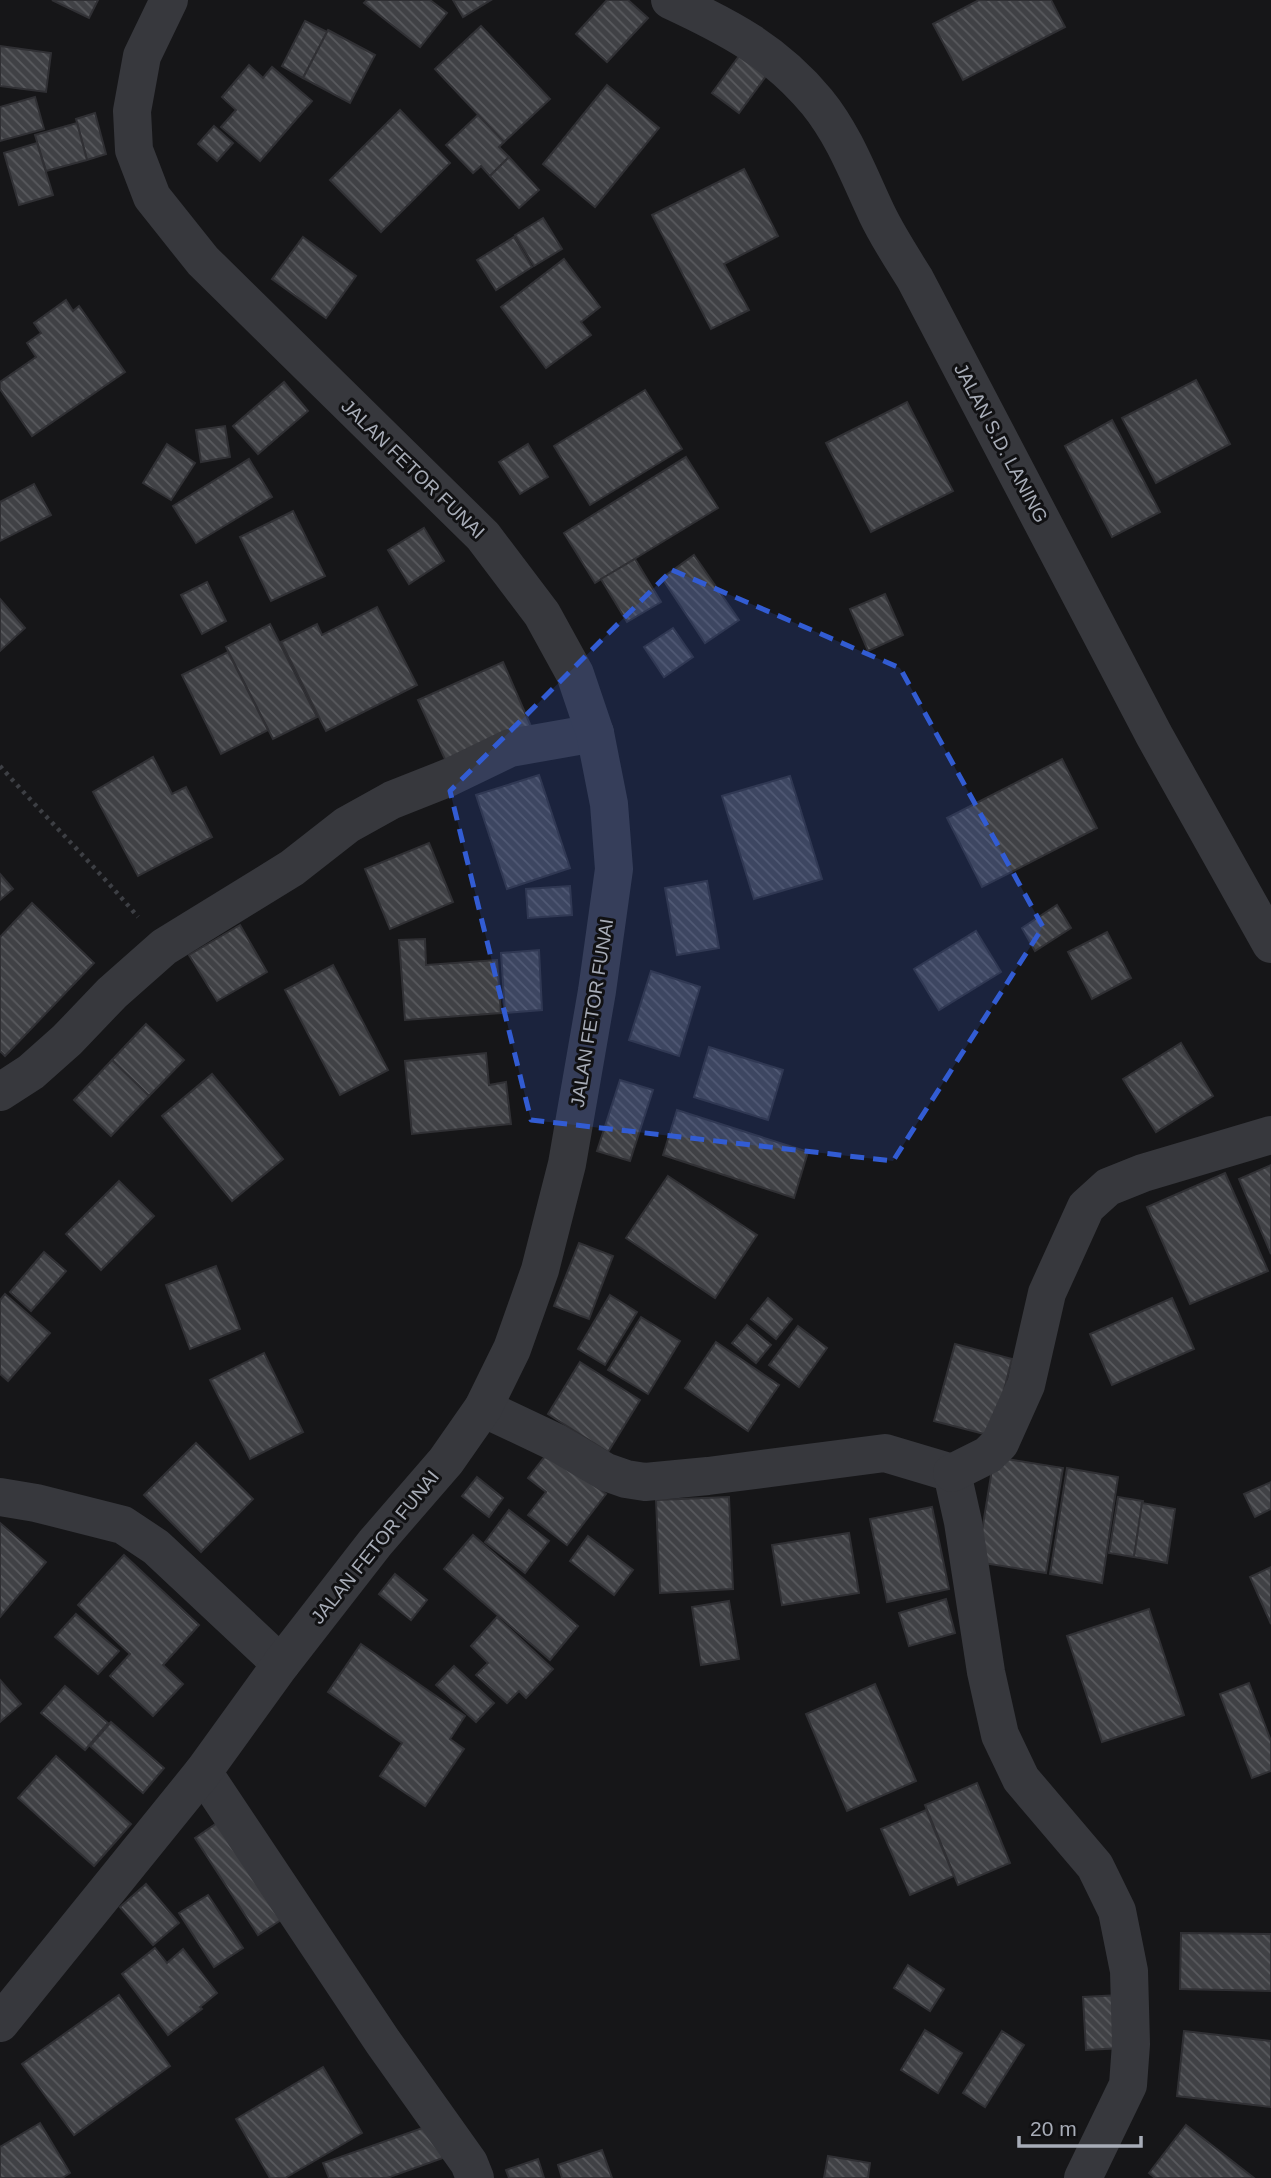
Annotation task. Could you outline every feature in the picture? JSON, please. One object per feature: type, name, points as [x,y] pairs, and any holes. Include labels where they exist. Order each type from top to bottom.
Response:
[{"type":"street","name":"JALAN FETOR FUNAI","points":[[0,2023],[203,1772],[281,1664],[375,1543],[446,1461],[483,1408],[512,1349],[540,1270],[567,1164],[597,991],[614,869],[609,804],[595,733],[575,674],[549,626],[483,536],[203,261],[152,197],[134,150],[132,111],[142,56],[169,0]]},
{"type":"street","name":"JALAN S.D. LANING","points":[[670,0],[726,26],[766,52],[817,102],[825,114],[853,159],[878,217],[915,279],[1154,735],[1271,944]]},
{"type":"street","points":[[0,1092],[31,1072],[67,1040],[112,992],[164,947],[292,868],[347,825],[392,800],[450,777],[510,748],[595,733]]},
{"type":"street","points":[[483,1408],[557,1443],[606,1472],[645,1482],[886,1453],[952,1473],[988,1455],[1000,1443],[1026,1385],[1047,1293],[1086,1207],[1108,1188],[1143,1173],[1271,1135]]},
{"type":"street","points":[[952,1473],[963,1522],[986,1672],[1000,1735],[1021,1779],[1095,1866],[1117,1911],[1129,1971],[1131,2044],[1128,2085],[1083,2178]]},
{"type":"street","points":[[0,1497],[36,1503],[123,1525],[156,1547],[281,1664]]},
{"type":"street","points":[[203,1772],[383,2042],[469,2163],[475,2178]]},
{"type":"path","points":[[0,766],[108,881],[164,947]]},
{"type":"highlighted area","points":[[672,570],[900,668],[1043,927],[893,1161],[531,1120],[450,791]]},
{"type":"building","points":[[52,0],[98,0],[89,18]]},
{"type":"building","points":[[367,0],[430,0],[447,13],[420,47],[364,3]]},
{"type":"building","points":[[453,0],[491,0],[463,17]]},
{"type":"building","points":[[607,0],[628,0],[648,18],[607,62],[576,34]]},
{"type":"building","points":[[979,0],[1051,0],[1065,27],[963,80],[933,24]]},
{"type":"building","points":[[305,21],[327,32],[303,78],[282,66]]},
{"type":"building","points":[[481,26],[550,99],[504,142],[435,69]]},
{"type":"building","points":[[328,30],[375,55],[350,103],[303,78]]},
{"type":"building","points":[[0,46],[51,53],[46,92],[0,86]]},
{"type":"building","points":[[742,52],[769,72],[739,113],[712,93]]},
{"type":"building","points":[[249,65],[263,78],[272,67],[312,101],[260,161],[221,127],[236,110],[222,97]]},
{"type":"building","points":[[607,85],[659,128],[595,207],[543,164]]},
{"type":"building","points":[[35,97],[44,129],[0,141],[0,107]]},
{"type":"building","points":[[400,110],[450,163],[381,232],[330,180]]},
{"type":"building","points":[[95,113],[106,154],[87,160],[76,119]]},
{"type":"building","points":[[478,115],[504,142],[499,147],[509,157],[490,176],[481,166],[473,173],[446,145]]},
{"type":"building","points":[[77,123],[87,160],[46,171],[35,135]]},
{"type":"building","points":[[214,126],[233,143],[217,161],[198,144]]},
{"type":"building","points":[[37,143],[53,195],[19,205],[4,153]]},
{"type":"building","points":[[509,157],[539,190],[519,208],[490,176]]},
{"type":"building","points":[[744,169],[778,236],[724,264],[749,310],[711,329],[652,215]]},
{"type":"building","points":[[543,218],[562,249],[534,266],[515,235]]},
{"type":"building","points":[[303,237],[356,276],[326,318],[272,279]]},
{"type":"building","points":[[514,237],[532,267],[496,290],[477,260]]},
{"type":"building","points":[[564,259],[600,307],[581,322],[591,335],[546,368],[501,307]]},
{"type":"building","points":[[66,300],[73,311],[79,306],[125,372],[32,436],[0,389],[0,382],[36,357],[27,343],[41,333],[34,323]]},
{"type":"building","points":[[1196,380],[1230,444],[1156,483],[1122,418]]},
{"type":"building","points":[[284,382],[308,411],[258,454],[233,426]]},
{"type":"building","points":[[645,390],[682,449],[590,505],[554,446]]},
{"type":"building","points":[[907,402],[953,491],[871,532],[826,443]]},
{"type":"building","points":[[1112,420],[1160,512],[1112,537],[1065,446]]},
{"type":"building","points":[[225,426],[230,457],[201,462],[196,430]]},
{"type":"building","points":[[167,444],[195,463],[171,500],[143,483]]},
{"type":"building","points":[[528,444],[548,477],[520,494],[499,462]]},
{"type":"building","points":[[686,457],[718,508],[595,583],[564,533]]},
{"type":"building","points":[[249,459],[272,497],[196,543],[173,506]]},
{"type":"building","points":[[34,484],[51,515],[0,541],[0,502]]},
{"type":"building","points":[[293,511],[325,576],[271,601],[240,537]]},
{"type":"building","points":[[424,528],[444,561],[409,584],[388,550]]},
{"type":"building","points":[[694,555],[739,620],[705,643],[662,578]]},
{"type":"building","points":[[635,559],[661,602],[627,622],[601,579]]},
{"type":"building","points":[[207,582],[226,621],[202,634],[181,595]]},
{"type":"building","points":[[885,594],[903,635],[868,651],[850,609]]},
{"type":"building","points":[[0,599],[25,628],[0,651]]},
{"type":"building","points":[[377,607],[417,685],[326,731],[281,642],[317,624],[322,635]]},
{"type":"building","points":[[270,624],[317,717],[273,739],[226,647]]},
{"type":"building","points":[[673,628],[693,657],[664,677],[644,647]]},
{"type":"building","points":[[228,652],[268,730],[221,754],[182,675]]},
{"type":"building","points":[[503,662],[533,731],[449,768],[418,700]]},
{"type":"building","points":[[153,757],[172,794],[186,787],[212,837],[138,876],[93,792]]},
{"type":"building","points":[[1062,759],[1097,828],[982,887],[947,818]]},
{"type":"building","points":[[539,775],[570,868],[507,889],[476,795]]},
{"type":"building","points":[[790,776],[822,879],[754,899],[722,796]]},
{"type":"building","points":[[429,843],[453,902],[390,929],[365,869]]},
{"type":"building","points":[[0,874],[13,889],[0,900]]},
{"type":"building","points":[[707,881],[719,948],[677,955],[665,888]]},
{"type":"building","points":[[570,886],[572,915],[528,918],[526,889]]},
{"type":"building","points":[[32,903],[94,963],[5,1056],[0,1051],[0,937]]},
{"type":"building","points":[[1057,905],[1071,928],[1035,951],[1022,928]]},
{"type":"building","points":[[240,925],[267,972],[217,1001],[189,955]]},
{"type":"building","points":[[976,931],[1001,972],[939,1010],[914,969]]},
{"type":"building","points":[[1107,932],[1131,978],[1092,999],[1068,952]]},
{"type":"building","points":[[425,939],[426,965],[497,960],[501,1013],[405,1020],[399,940]]},
{"type":"building","points":[[539,950],[542,1010],[505,1013],[501,953]]},
{"type":"building","points":[[333,965],[388,1070],[340,1095],[285,990]]},
{"type":"building","points":[[651,971],[700,987],[679,1056],[629,1040]]},
{"type":"building","points":[[146,1024],[184,1060],[149,1096],[112,1060]]},
{"type":"building","points":[[1181,1043],[1213,1096],[1156,1132],[1123,1079]]},
{"type":"building","points":[[709,1047],[783,1070],[768,1120],[694,1097]]},
{"type":"building","points":[[486,1053],[489,1085],[506,1082],[511,1124],[412,1134],[405,1061]]},
{"type":"building","points":[[112,1060],[149,1096],[111,1136],[74,1100]]},
{"type":"building","points":[[212,1074],[283,1159],[232,1201],[162,1116]]},
{"type":"building","points":[[620,1080],[653,1090],[630,1161],[597,1151]]},
{"type":"building","points":[[677,1110],[808,1152],[794,1198],[663,1155]]},
{"type":"building","points":[[1271,1165],[1271,1254],[1239,1179]]},
{"type":"building","points":[[1225,1173],[1268,1271],[1190,1304],[1147,1207]]},
{"type":"building","points":[[668,1176],[757,1235],[715,1298],[626,1238]]},
{"type":"building","points":[[119,1181],[154,1216],[101,1270],[66,1234]]},
{"type":"building","points":[[579,1243],[613,1256],[589,1319],[554,1306]]},
{"type":"building","points":[[44,1252],[66,1271],[31,1311],[10,1292]]},
{"type":"building","points":[[216,1266],[240,1329],[190,1349],[166,1285]]},
{"type":"building","points":[[5,1294],[50,1333],[8,1381],[0,1374],[0,1300]]},
{"type":"building","points":[[610,1295],[637,1312],[605,1365],[578,1349]]},
{"type":"building","points":[[768,1298],[792,1319],[776,1339],[751,1319]]},
{"type":"building","points":[[1172,1298],[1194,1349],[1112,1385],[1090,1334]]},
{"type":"building","points":[[641,1317],[680,1341],[648,1394],[608,1370]]},
{"type":"building","points":[[747,1325],[771,1345],[756,1363],[732,1343]]},
{"type":"building","points":[[798,1326],[827,1348],[799,1387],[769,1365]]},
{"type":"building","points":[[716,1342],[779,1385],[748,1431],[685,1388]]},
{"type":"building","points":[[955,1344],[1012,1359],[992,1436],[934,1421]]},
{"type":"building","points":[[264,1353],[303,1432],[250,1459],[210,1380]]},
{"type":"building","points":[[580,1362],[640,1400],[608,1452],[548,1414]]},
{"type":"building","points":[[196,1443],[253,1499],[201,1552],[144,1495]]},
{"type":"building","points":[[550,1450],[606,1494],[567,1545],[528,1515],[546,1492],[528,1478]]},
{"type":"building","points":[[994,1457],[1063,1468],[1046,1573],[977,1562]]},
{"type":"building","points":[[1067,1468],[1118,1477],[1102,1583],[1050,1574]]},
{"type":"building","points":[[477,1477],[503,1498],[489,1517],[462,1496]]},
{"type":"building","points":[[1271,1482],[1271,1509],[1255,1517],[1244,1494]]},
{"type":"building","points":[[729,1497],[733,1589],[660,1593],[656,1500]]},
{"type":"building","points":[[1118,1497],[1143,1501],[1134,1557],[1109,1553]]},
{"type":"building","points":[[1142,1503],[1175,1509],[1167,1563],[1134,1557]]},
{"type":"building","points":[[932,1507],[949,1589],[887,1602],[870,1519]]},
{"type":"building","points":[[509,1510],[549,1541],[525,1573],[485,1542]]},
{"type":"building","points":[[0,1523],[46,1562],[0,1617]]},
{"type":"building","points":[[849,1533],[859,1593],[782,1605],[772,1545]]},
{"type":"building","points":[[473,1535],[578,1626],[550,1660],[444,1569]]},
{"type":"building","points":[[588,1536],[633,1570],[614,1595],[570,1561]]},
{"type":"building","points":[[124,1555],[199,1625],[163,1665],[183,1684],[153,1716],[110,1676],[130,1654],[78,1605]]},
{"type":"building","points":[[1271,1567],[1271,1624],[1250,1577]]},
{"type":"building","points":[[395,1574],[427,1600],[411,1620],[379,1594]]},
{"type":"building","points":[[946,1599],[955,1633],[909,1646],[899,1613]]},
{"type":"building","points":[[729,1601],[739,1659],[701,1665],[692,1607]]},
{"type":"building","points":[[1149,1609],[1184,1715],[1102,1742],[1067,1636]]},
{"type":"building","points":[[76,1614],[119,1651],[98,1674],[55,1637]]},
{"type":"building","points":[[497,1617],[553,1669],[526,1698],[519,1691],[507,1703],[476,1675],[488,1663],[471,1646]]},
{"type":"building","points":[[361,1644],[465,1716],[450,1739],[464,1749],[425,1806],[380,1776],[402,1743],[328,1692]]},
{"type":"building","points":[[454,1666],[494,1703],[476,1722],[436,1685]]},
{"type":"building","points":[[0,1680],[21,1704],[0,1722]]},
{"type":"building","points":[[1249,1683],[1271,1741],[1271,1771],[1252,1778],[1220,1694]]},
{"type":"building","points":[[875,1684],[916,1781],[847,1811],[806,1714]]},
{"type":"building","points":[[65,1686],[108,1723],[85,1750],[41,1713]]},
{"type":"building","points":[[111,1722],[164,1768],[143,1793],[90,1746]]},
{"type":"building","points":[[56,1756],[131,1824],[94,1866],[18,1798]]},
{"type":"building","points":[[977,1783],[1010,1863],[958,1885],[925,1805]]},
{"type":"building","points":[[926,1810],[954,1876],[910,1895],[881,1829]]},
{"type":"building","points":[[220,1821],[284,1918],[258,1935],[195,1838]]},
{"type":"building","points":[[146,1884],[179,1923],[153,1945],[120,1907]]},
{"type":"building","points":[[208,1895],[243,1948],[214,1967],[179,1913]]},
{"type":"building","points":[[1181,1933],[1271,1934],[1271,1991],[1180,1989]]},
{"type":"building","points":[[155,1948],[167,1963],[183,1949],[217,1993],[200,2007],[202,2009],[168,2035],[122,1974]]},
{"type":"building","points":[[908,1965],[944,1989],[930,2011],[894,1988]]},
{"type":"building","points":[[119,1995],[170,2066],[74,2135],[22,2064]]},
{"type":"building","points":[[1120,1995],[1124,2048],[1086,2050],[1083,1997]]},
{"type":"building","points":[[925,2030],[962,2053],[938,2093],[901,2070]]},
{"type":"building","points":[[1002,2031],[1024,2045],[985,2107],[963,2093]]},
{"type":"building","points":[[1184,2031],[1271,2041],[1271,2107],[1177,2096]]},
{"type":"building","points":[[323,2067],[362,2133],[285,2178],[270,2178],[236,2119]]},
{"type":"building","points":[[40,2123],[70,2173],[62,2178],[0,2178],[0,2147]]},
{"type":"building","points":[[431,2125],[443,2158],[387,2178],[329,2178],[323,2163]]},
{"type":"building","points":[[1186,2125],[1254,2178],[1155,2178],[1149,2173]]},
{"type":"building","points":[[602,2150],[612,2178],[562,2178],[558,2165]]},
{"type":"building","points":[[828,2156],[870,2163],[868,2178],[824,2178]]},
{"type":"building","points":[[538,2159],[544,2178],[509,2178],[506,2170]]}]
